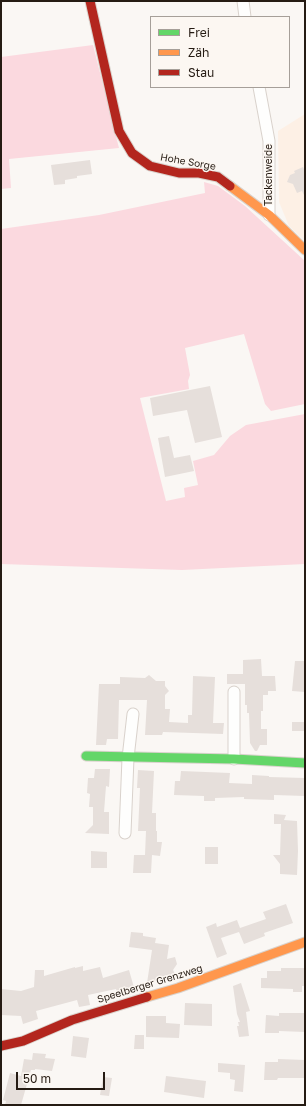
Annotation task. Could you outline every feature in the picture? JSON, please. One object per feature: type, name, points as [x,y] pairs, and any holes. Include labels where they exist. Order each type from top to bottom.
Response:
[{"type":"street","name":"Hohe Sorge","points":[[90,1],[119,131],[132,153],[150,166],[179,173],[199,173],[218,177],[269,215],[305,250]]},
{"type":"street","points":[[243,1],[245,16]]},
{"type":"street","name":"Tackenweide","points":[[259,88],[269,141],[269,215]]},
{"type":"street","points":[[234,692],[234,759]]},
{"type":"street","points":[[125,833],[128,758],[133,714]]},
{"type":"street","points":[[86,756],[234,759],[305,763]]},
{"type":"street","name":"Speelberger Grenzweg","points":[[1,1046],[23,1041],[72,1020],[178,988],[305,942]]},
{"type":"shaded area","points":[[93,45],[119,148],[9,159],[11,188],[1,189],[1,57]]},
{"type":"shaded area","points":[[305,114],[305,241],[289,226],[279,202],[278,131]]},
{"type":"shaded area","points":[[204,182],[218,186],[245,206],[305,261],[305,404],[271,411],[265,404],[244,334],[185,348],[190,375],[188,381],[189,389],[140,398],[166,501],[185,497],[184,488],[198,485],[193,461],[214,455],[230,436],[246,425],[305,414],[305,564],[182,570],[1,564],[1,229],[99,215],[205,193]]},
{"type":"building","points":[[90,160],[92,174],[77,176],[77,178],[65,180],[65,184],[54,185],[51,165]]},
{"type":"building","points":[[303,167],[305,169],[305,197],[302,191],[297,193],[293,184],[287,182],[290,175],[295,173],[294,171]]},
{"type":"building","points":[[210,386],[222,437],[195,443],[187,410],[153,416],[150,398]]},
{"type":"building","points":[[169,436],[174,458],[190,455],[194,471],[165,477],[158,438]]},
{"type":"building","points":[[261,659],[262,676],[275,676],[276,691],[268,691],[268,695],[263,695],[261,729],[267,729],[267,745],[260,745],[257,751],[255,751],[250,743],[249,713],[247,713],[247,705],[245,705],[245,684],[227,684],[227,674],[243,674],[243,660]]},
{"type":"building","points":[[295,661],[305,661],[305,692],[292,691]]},
{"type":"building","points":[[149,675],[156,681],[165,681],[165,686],[169,691],[165,695],[165,709],[170,709],[169,722],[188,723],[188,715],[192,715],[193,676],[215,677],[213,723],[224,723],[223,734],[163,732],[162,735],[145,735],[147,700],[119,700],[118,739],[107,739],[106,745],[96,745],[99,684],[120,684],[120,677],[145,678]]},
{"type":"building","points":[[292,722],[305,722],[305,731],[292,731]]},
{"type":"building","points":[[95,769],[110,769],[109,787],[106,786],[104,812],[109,812],[109,834],[85,833],[93,825],[93,807],[89,807],[90,794],[87,793],[88,778],[94,778]]},
{"type":"building","points":[[138,770],[154,771],[152,813],[156,813],[157,842],[162,842],[160,856],[152,855],[151,873],[133,873],[134,855],[145,855],[146,831],[138,831],[140,788],[137,788]]},
{"type":"building","points":[[181,771],[230,773],[229,783],[252,784],[252,775],[305,778],[305,796],[274,795],[274,800],[244,799],[244,797],[215,798],[215,801],[204,801],[204,796],[174,795],[175,781],[180,781]]},
{"type":"building","points":[[274,814],[286,815],[284,820],[297,821],[297,875],[280,874],[280,864],[273,855],[280,855],[281,824],[274,824]]},
{"type":"building","points":[[205,847],[218,847],[218,864],[205,864]]},
{"type":"building","points":[[91,851],[107,852],[107,868],[91,868]]},
{"type":"building","points":[[286,904],[293,923],[264,933],[265,936],[244,944],[239,932],[221,938],[227,954],[217,958],[206,927],[216,923],[217,927],[237,920],[240,928],[266,919],[263,912]]},
{"type":"building","points":[[131,932],[143,933],[143,936],[156,938],[155,943],[169,945],[167,959],[175,957],[177,964],[173,970],[176,976],[147,983],[152,950],[129,947]]},
{"type":"building","points":[[83,966],[83,971],[100,967],[103,978],[129,970],[135,991],[118,996],[116,989],[88,995],[90,1005],[79,1007],[77,1000],[36,1011],[38,1019],[23,1024],[21,1016],[1,1015],[1,989],[21,991],[34,987],[35,970],[44,970],[44,976]]},
{"type":"building","points":[[281,968],[305,968],[305,986],[302,986],[302,992],[293,992],[293,989],[261,988],[261,978],[267,978],[267,971],[281,971]]},
{"type":"building","points":[[241,983],[250,1011],[246,1012],[249,1036],[239,1037],[237,1026],[239,1026],[238,1022],[240,1022],[237,1014],[233,986]]},
{"type":"building","points":[[185,1003],[212,1004],[212,1026],[184,1025]]},
{"type":"building","points":[[279,1013],[305,1013],[305,1032],[279,1031],[279,1033],[265,1033],[266,1015],[279,1016]]},
{"type":"building","points":[[146,1016],[166,1016],[166,1023],[180,1024],[179,1038],[146,1037]]},
{"type":"building","points":[[135,1035],[144,1035],[144,1049],[134,1049]]},
{"type":"building","points":[[73,1036],[89,1038],[86,1058],[71,1056]]},
{"type":"building","points":[[33,1053],[46,1054],[45,1058],[55,1059],[52,1071],[31,1070],[21,1105],[5,1105],[6,1101],[3,1100],[10,1073],[21,1076],[24,1059],[32,1060]]},
{"type":"building","points":[[278,1059],[305,1060],[305,1078],[278,1078],[277,1080],[264,1080],[265,1062],[278,1062]]},
{"type":"building","points":[[218,1063],[245,1065],[243,1092],[234,1091],[235,1080],[230,1079],[230,1073],[218,1072]]},
{"type":"building","points":[[166,1076],[206,1081],[204,1098],[164,1092]]},
{"type":"building","points":[[103,1077],[112,1078],[109,1096],[100,1095]]},
{"type":"traffic: fast","points":[[86,756],[234,759],[305,763]]},
{"type":"traffic: slow","points":[[230,186],[269,215],[305,250]]},
{"type":"traffic: slow","points":[[147,997],[178,988],[305,942]]},
{"type":"traffic: jam","points":[[90,1],[119,131],[132,153],[150,166],[179,173],[199,173],[218,177],[230,186]]},
{"type":"traffic: jam","points":[[1,1046],[23,1041],[72,1020],[147,997]]}]
